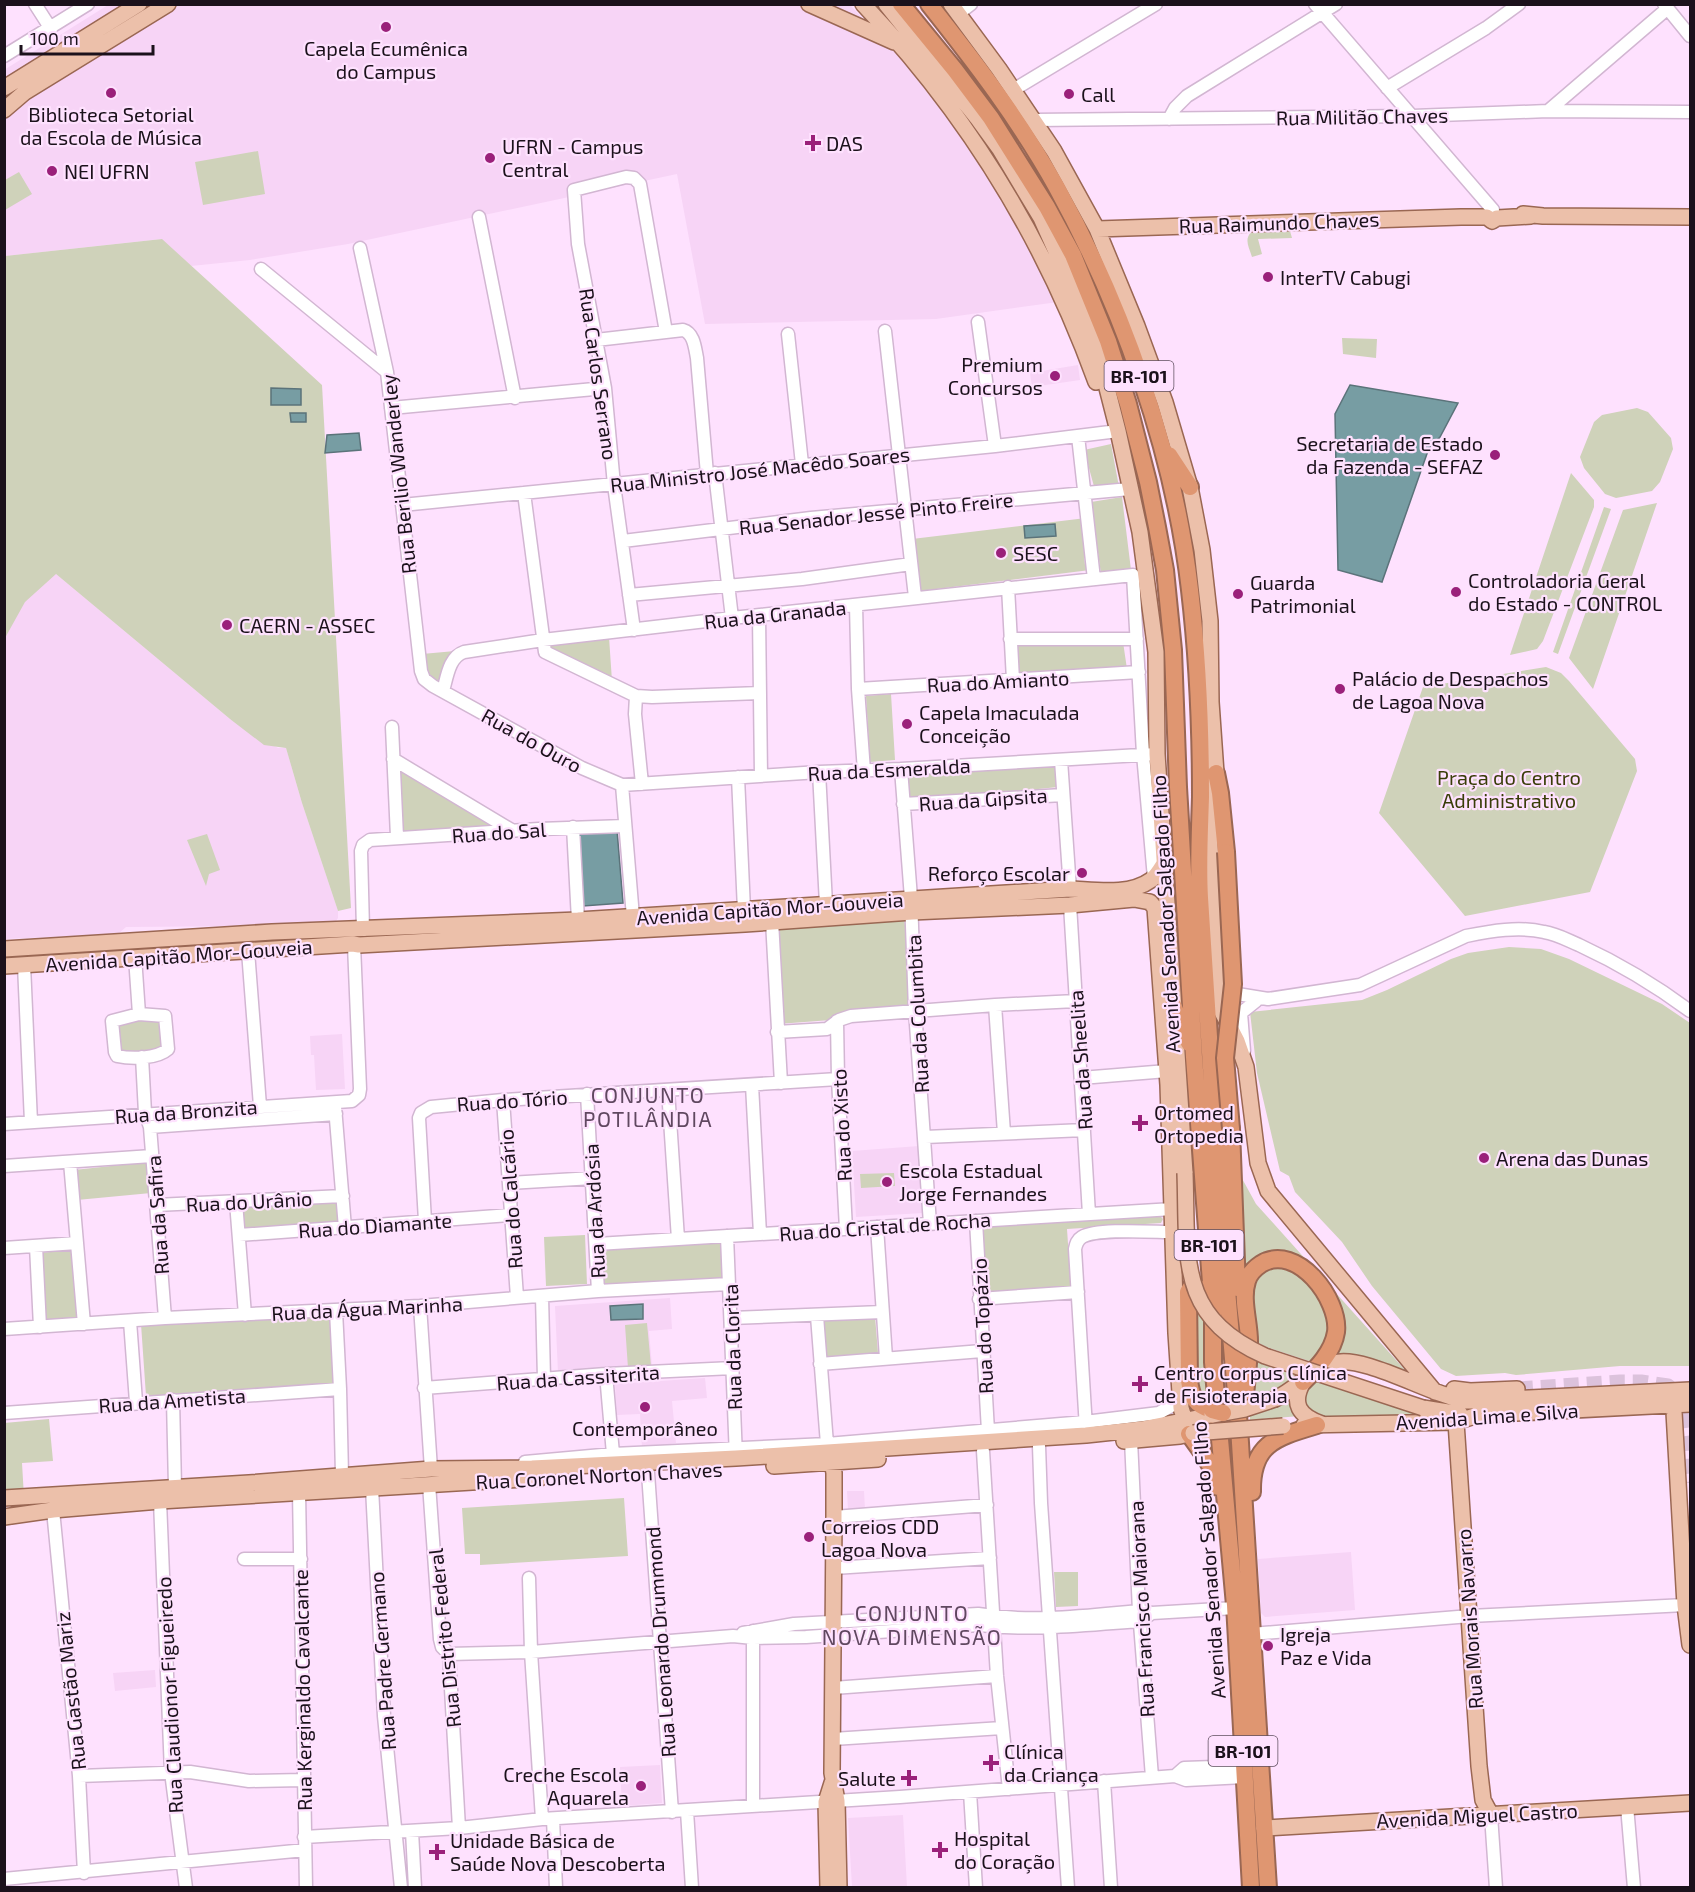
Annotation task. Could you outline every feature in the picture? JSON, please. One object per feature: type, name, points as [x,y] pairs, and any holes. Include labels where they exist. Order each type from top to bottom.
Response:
[{"type":"highway","name":"Avenida Senador Salgado Filho","points":[[901,4],[991,118],[1047,207],[1073,255],[1108,341],[1128,404],[1157,526],[1169,611],[1194,1057],[1213,1309],[1213,1362],[1240,1608],[1251,1634],[1268,1887]]},
{"type":"highway","name":"Avenida Senador Salgado Filho","points":[[929,4],[1011,114],[1056,185],[1078,228],[1114,311],[1162,446],[1176,501],[1191,592],[1201,798],[1199,889],[1220,1210],[1240,1445],[1240,1608],[1244,1772],[1251,1887]]},
{"type":"highway","points":[[1162,446],[1190,487]]},
{"type":"highway","points":[[1216,773],[1226,852],[1233,984],[1225,1058],[1231,1129],[1241,1348],[1239,1427]]},
{"type":"highway","points":[[1201,798],[1210,844]]},
{"type":"highway","points":[[1173,1005],[1194,1057]]},
{"type":"highway","points":[[1240,1445],[1250,1339],[1246,1288],[1251,1272],[1269,1260],[1284,1258],[1297,1264],[1324,1292],[1334,1312],[1336,1324],[1334,1339],[1327,1354],[1303,1382]]},
{"type":"highway","points":[[1213,1309],[1198,1287],[1191,1287],[1188,1293],[1190,1393],[1200,1405],[1216,1412]]},
{"type":"highway","points":[[1188,1429],[1216,1476],[1222,1507],[1230,1598],[1240,1608],[1255,1597],[1252,1481],[1254,1466],[1263,1448],[1277,1438],[1320,1425]]},
{"type":"main road","points":[[4,88],[139,4]]},
{"type":"main road","points":[[4,110],[25,92],[168,4]]},
{"type":"main road","points":[[809,4],[899,45]]},
{"type":"main road","points":[[863,4],[899,45],[973,141],[1005,187],[1072,318],[1115,431]]},
{"type":"main road","name":"Avenida Senador Salgado Filho","points":[[886,4],[978,118],[999,148],[1041,219],[1081,307],[1095,345],[1140,532],[1156,652],[1150,754],[1165,862],[1173,1005],[1171,1076],[1176,1333],[1180,1394],[1188,1429]]},
{"type":"main road","points":[[954,9],[1034,120],[1072,180],[1097,229],[1165,402],[1197,513],[1207,588],[1216,773],[1210,844],[1218,991],[1222,1012],[1246,1067],[1258,1163],[1263,1183],[1435,1392]]},
{"type":"main road","points":[[1668,218],[1690,208]]},
{"type":"main road","points":[[1489,214],[1512,212],[1531,216],[1690,217]]},
{"type":"main road","name":"Rua Raimundo Chaves","points":[[1097,229],[1459,217],[1489,214]]},
{"type":"main road","points":[[1668,218],[1690,225]]},
{"type":"main road","points":[[1154,878],[1165,862]]},
{"type":"main road","name":"Avenida Capitão Mor-Gouveia","points":[[4,966],[248,951],[358,940],[523,929],[578,920],[826,904],[911,905],[1070,889],[1115,890],[1132,888],[1154,878]]},
{"type":"main road","name":"Avenida Senador Salgado Filho","points":[[1070,905],[1134,899],[1150,902],[1155,908],[1171,1076]]},
{"type":"main road","points":[[523,929],[772,921],[911,905],[1070,905]]},
{"type":"main road","points":[[4,948],[272,933],[358,940]]},
{"type":"main road","points":[[1171,1076],[1185,1173],[1190,1273],[1208,1316],[1238,1343],[1265,1356],[1423,1408],[1478,1415]]},
{"type":"main road","points":[[1407,1357],[1444,1386],[1458,1390],[1518,1389]]},
{"type":"main road","name":"Avenida Lima e Silva","points":[[1275,1399],[1313,1374],[1335,1363],[1355,1362],[1459,1400],[1475,1402],[1690,1390]]},
{"type":"main road","points":[[1303,1382],[1297,1396],[1300,1410],[1307,1418],[1320,1425]]},
{"type":"main road","name":"Rua Coronel Norton Chaves","points":[[4,1517],[53,1510],[160,1501],[342,1475],[391,1479],[495,1467],[532,1468],[735,1453],[984,1451],[1131,1440],[1188,1429],[1216,1412],[1251,1407],[1275,1399]]},
{"type":"main road","points":[[1664,1404],[1671,1407],[1674,1412],[1685,1605],[1690,1645]]},
{"type":"main road","name":"Avenida Lima e Silva","points":[[1188,1429],[1456,1422],[1478,1415],[1690,1404]]},
{"type":"main road","name":"Rua Morais Navarro","points":[[1456,1422],[1479,1766],[1483,1800],[1491,1815]]},
{"type":"main road","name":"Rua Coronel Norton Chaves","points":[[430,1476],[648,1473],[1086,1429],[1188,1429]]},
{"type":"main road","points":[[828,1887],[832,1801],[834,1629],[834,1517],[830,1453]]},
{"type":"main road","name":"Rua Coronel Norton Chaves","points":[[4,1498],[175,1487],[299,1492],[372,1488],[391,1479]]},
{"type":"main road","points":[[832,1801],[839,1887]]},
{"type":"main road","name":"Avenida Miguel Castro","points":[[1264,1828],[1690,1803]]},
{"type":"street","points":[[35,4],[51,29]]},
{"type":"street","points":[[4,56],[88,4]]},
{"type":"street","points":[[954,9],[971,4]]},
{"type":"street","points":[[1013,90],[1156,4]]},
{"type":"street","points":[[1169,119],[1175,108],[1187,96],[1318,9],[1336,4]]},
{"type":"street","points":[[1387,88],[1486,28],[1519,4]]},
{"type":"street","points":[[1548,111],[1666,6],[1690,36]]},
{"type":"street","points":[[1318,9],[1413,116],[1489,214]]},
{"type":"street","name":"Rua Militão Chaves","points":[[1034,120],[1413,116],[1548,111],[1690,112]]},
{"type":"street","name":"Rua Carlos Serrano","points":[[634,630],[614,485],[605,388],[578,244],[574,190],[626,177],[634,178],[640,184],[666,332]]},
{"type":"street","points":[[479,217],[515,398]]},
{"type":"street","name":"Rua Berilio Wanderley","points":[[360,248],[387,372],[422,673],[427,682],[443,691]]},
{"type":"street","points":[[261,269],[387,372]]},
{"type":"street","points":[[978,322],[995,446]]},
{"type":"street","points":[[596,340],[685,330],[689,333],[697,358],[711,473],[723,529],[732,618]]},
{"type":"street","points":[[885,331],[915,597]]},
{"type":"street","points":[[788,334],[802,464]]},
{"type":"street","points":[[391,408],[605,388]]},
{"type":"street","name":"Rua Ministro José Macêdo Soares","points":[[402,505],[995,446],[1115,431]]},
{"type":"street","points":[[1078,436],[1094,579]]},
{"type":"street","name":"Rua Senador Jessé Pinto Freire","points":[[622,541],[905,510],[1130,489]]},
{"type":"street","points":[[524,493],[545,652],[636,696],[760,693]]},
{"type":"street","points":[[629,594],[802,579],[911,564]]},
{"type":"street","name":"Avenida Senador Salgado Filho","points":[[1132,575],[1139,672],[1150,754],[1154,878]]},
{"type":"street","name":"Rua da Granada","points":[[443,691],[452,661],[459,654],[543,640],[915,597],[1132,575]]},
{"type":"street","points":[[1008,587],[1013,680]]},
{"type":"street","points":[[856,605],[858,689],[864,771]]},
{"type":"street","points":[[759,615],[761,776]]},
{"type":"street","points":[[1010,639],[1137,639]]},
{"type":"street","name":"Rua do Amianto","points":[[858,689],[1139,672]]},
{"type":"street","name":"Rua do Ouro","points":[[443,691],[582,768],[622,785]]},
{"type":"street","points":[[636,696],[635,714],[642,784]]},
{"type":"street","points":[[392,728],[397,837]]},
{"type":"street","name":"Rua da Esmeralda","points":[[622,785],[1150,754]]},
{"type":"street","points":[[393,759],[513,831]]},
{"type":"street","points":[[1061,760],[1070,889]]},
{"type":"street","name":"Rua da Columbita","points":[[901,769],[930,1224]]},
{"type":"street","points":[[819,772],[826,904]]},
{"type":"street","points":[[738,777],[744,910]]},
{"type":"street","points":[[622,785],[633,917]]},
{"type":"street","name":"Rua da Gipsita","points":[[903,804],[1063,795]]},
{"type":"street","name":"Rua do Sal","points":[[358,940],[361,850],[365,843],[373,839],[625,826]]},
{"type":"street","points":[[573,827],[578,920]]},
{"type":"street","name":"Rua da Sheelita","points":[[1070,905],[1089,1214]]},
{"type":"street","points":[[772,921],[781,1083]]},
{"type":"street","points":[[1222,1012],[1260,1000],[1360,985],[1466,936],[1523,929],[1543,931],[1562,937],[1597,953],[1663,990],[1690,1011]]},
{"type":"street","name":"Rua da Bronzita","points":[[150,1127],[336,1108],[359,1095],[358,940]]},
{"type":"street","points":[[248,951],[260,1106]]},
{"type":"street","points":[[135,957],[139,1014]]},
{"type":"street","points":[[24,965],[31,1122]]},
{"type":"street","points":[[1218,991],[1260,1000]]},
{"type":"street","points":[[1246,1067],[1240,1017],[1243,1010],[1260,1000]]},
{"type":"street","points":[[777,1032],[822,1030],[851,1016],[1076,1001]]},
{"type":"street","points":[[994,1005],[1004,1132]]},
{"type":"street","points":[[139,1014],[165,1016],[169,1048],[165,1052],[142,1057],[119,1057],[116,1055],[111,1022],[114,1019],[139,1014]]},
{"type":"street","name":"Rua do Xisto","points":[[837,1021],[846,1229]]},
{"type":"street","name":"Rua da Safira","points":[[142,1057],[145,1113],[150,1127],[165,1318]]},
{"type":"street","points":[[1081,1078],[1171,1076]]},
{"type":"street","name":"Rua do Tório","points":[[425,1221],[419,1117],[424,1110],[437,1106],[503,1100],[838,1079]]},
{"type":"street","points":[[752,1085],[760,1234]]},
{"type":"street","points":[[668,1090],[678,1239]]},
{"type":"street","name":"Rua da Ardósia","points":[[587,1094],[598,1291]]},
{"type":"street","name":"Rua do Calcário","points":[[503,1100],[517,1297]]},
{"type":"street","name":"Rua da Bronzita","points":[[4,1124],[260,1106],[336,1108]]},
{"type":"street","points":[[336,1108],[345,1228]]},
{"type":"street","points":[[925,1137],[1084,1130]]},
{"type":"street","points":[[4,1166],[152,1156]]},
{"type":"street","points":[[70,1162],[84,1324]]},
{"type":"street","points":[[509,1183],[593,1178]]},
{"type":"street","name":"Rua do Urânio","points":[[156,1205],[343,1196]]},
{"type":"street","points":[[236,1202],[245,1315]]},
{"type":"street","name":"Rua do Cristal de Rocha","points":[[597,1244],[1173,1209]]},
{"type":"street","name":"Rua do Diamante","points":[[239,1235],[511,1215]]},
{"type":"street","name":"Rua do Topázio","points":[[976,1221],[988,1431]]},
{"type":"street","points":[[877,1227],[886,1358]]},
{"type":"street","points":[[1086,1429],[1075,1249],[1077,1241],[1087,1235],[1100,1233],[1174,1232]]},
{"type":"street","name":"Rua da Clorita","points":[[727,1236],[735,1453]]},
{"type":"street","points":[[4,1248],[77,1243]]},
{"type":"street","points":[[36,1246],[40,1327]]},
{"type":"street","name":"Rua da Água Marinha","points":[[4,1329],[165,1318],[420,1306],[598,1291],[729,1284]]},
{"type":"street","points":[[979,1299],[1078,1292]]},
{"type":"street","points":[[542,1296],[544,1379]]},
{"type":"street","name":"Rua Distrito Federal","points":[[420,1306],[440,1640],[442,1647],[449,1654],[459,1828]]},
{"type":"street","points":[[336,1311],[342,1475]]},
{"type":"street","points":[[731,1318],[882,1312]]},
{"type":"street","points":[[817,1316],[830,1453]]},
{"type":"street","points":[[130,1321],[136,1402]]},
{"type":"street","points":[[820,1364],[982,1352]]},
{"type":"street","name":"Rua da Cassiterita","points":[[424,1388],[606,1374],[733,1368]]},
{"type":"street","points":[[606,1374],[614,1454]]},
{"type":"street","name":"Rua da Ametista","points":[[4,1413],[340,1389]]},
{"type":"street","name":"Rua Coronel Norton Chaves","points":[[830,1453],[988,1431],[1086,1429],[1159,1413],[1175,1402],[1180,1394]]},
{"type":"street","points":[[173,1400],[175,1487]]},
{"type":"street","name":"Rua Francisco Maiorana","points":[[1131,1440],[1144,1615],[1152,1777]]},
{"type":"street","points":[[1039,1446],[1068,1887]]},
{"type":"street","points":[[984,1451],[997,1676],[1009,1789]]},
{"type":"street","name":"Rua Coronel Norton Chaves","points":[[495,1467],[538,1460],[614,1454],[735,1453]]},
{"type":"street","name":"Rua Leonardo Drummond","points":[[648,1473],[672,1812]]},
{"type":"street","name":"Rua Padre Germano","points":[[372,1488],[384,1716],[401,1887]]},
{"type":"street","name":"Rua Kerginaldo Cavalcante","points":[[299,1492],[306,1887]]},
{"type":"street","name":"Rua Claudionor Figueiredo","points":[[160,1501],[171,1772],[186,1887]]},
{"type":"street","points":[[834,1517],[987,1505]]},
{"type":"street","name":"Rua Gastão Mariz","points":[[53,1510],[79,1776],[84,1872]]},
{"type":"street","points":[[834,1568],[990,1558]]},
{"type":"street","points":[[244,1559],[301,1559]]},
{"type":"street","points":[[529,1578],[531,1652],[556,1887]]},
{"type":"street","points":[[1251,1634],[1470,1616],[1685,1605]]},
{"type":"street","points":[[449,1654],[531,1652],[660,1643],[753,1634],[785,1625],[834,1629],[978,1614],[994,1621],[1049,1624],[1240,1608]]},
{"type":"street","points":[[753,1634],[753,1806]]},
{"type":"street","points":[[833,1688],[997,1676]]},
{"type":"street","points":[[833,1738],[1002,1728]]},
{"type":"street","points":[[4,1879],[181,1862],[396,1833],[548,1819],[970,1792],[1174,1776],[1184,1768],[1244,1772]]},
{"type":"street","points":[[79,1776],[190,1772],[249,1781],[303,1780]]},
{"type":"street","points":[[1104,1781],[1111,1887]]},
{"type":"street","points":[[970,1792],[976,1887]]},
{"type":"street","points":[[1627,1806],[1634,1887]]},
{"type":"street","points":[[687,1811],[692,1887]]},
{"type":"street","points":[[1491,1815],[1497,1887]]},
{"type":"street","points":[[412,1832],[415,1887]]},
{"type":"shaded area","name":"UFRN - Campus Central","points":[[108,5],[850,5],[900,57],[952,122],[1015,218],[1058,302],[936,319],[705,324],[677,174],[348,244],[250,260],[191,266],[161,239],[5,256],[4,70]]},
{"type":"shaded area","name":"Premium Concursos","points":[[1078,365],[1080,380],[1032,387],[1030,373]]},
{"type":"shaded area","points":[[1350,385],[1458,403],[1440,437],[1429,448],[1382,582],[1338,570],[1335,414]]},
{"type":"shaded area","points":[[271,388],[301,389],[301,405],[271,405]]},
{"type":"shaded area","points":[[290,413],[306,413],[306,422],[291,422]]},
{"type":"shaded area","points":[[359,433],[361,450],[325,453],[327,435]]},
{"type":"shaded area","points":[[1055,524],[1056,536],[1025,538],[1024,526]]},
{"type":"shaded area","points":[[4,533],[230,719],[278,748],[286,748],[338,911],[336,921],[263,926],[126,927],[118,934],[5,939]]},
{"type":"shaded area","points":[[617,830],[623,903],[583,906],[576,831]]},
{"type":"shaded area","points":[[342,1034],[345,1089],[316,1090],[314,1055],[311,1055],[310,1036]]},
{"type":"shaded area","name":"Escola Estadual Jorge Fernandes","points":[[919,1146],[923,1213],[856,1217],[852,1151]]},
{"type":"shaded area","points":[[670,1298],[672,1329],[649,1331],[652,1366],[558,1373],[555,1306]]},
{"type":"shaded area","points":[[643,1304],[643,1319],[611,1320],[610,1306]]},
{"type":"shaded area","name":"Contemporâneo","points":[[705,1378],[707,1398],[672,1401],[676,1443],[642,1448],[640,1414],[617,1415],[615,1384]]},
{"type":"shaded area","points":[[847,1491],[864,1491],[865,1509],[848,1510]]},
{"type":"shaded area","points":[[1351,1552],[1355,1610],[1265,1617],[1261,1613],[1258,1559]]},
{"type":"shaded area","points":[[155,1670],[156,1687],[115,1691],[113,1673]]},
{"type":"shaded area","points":[[660,1765],[662,1803],[622,1806],[620,1767]]},
{"type":"shaded area","points":[[903,1815],[907,1887],[852,1887],[848,1818]]},
{"type":"green space","points":[[258,151],[265,194],[203,205],[195,162]]},
{"type":"green space","points":[[19,172],[32,194],[5,210],[5,180]]},
{"type":"green space","points":[[1290,231],[1292,238],[1258,239],[1262,254],[1252,257],[1247,241],[1251,232]]},
{"type":"green space","name":"CAERN - ASSEC","points":[[162,239],[322,385],[351,908],[338,911],[286,748],[264,745],[56,574],[25,602],[5,638],[5,256]]},
{"type":"green space","points":[[1342,338],[1377,339],[1376,358],[1343,354]]},
{"type":"green space","points":[[1637,408],[1648,412],[1671,438],[1673,449],[1660,482],[1652,491],[1616,498],[1605,494],[1584,468],[1580,457],[1594,422],[1602,415]]},
{"type":"green space","points":[[1111,444],[1119,487],[1095,490],[1084,450]]},
{"type":"green space","points":[[1571,473],[1594,500],[1594,507],[1543,641],[1537,649],[1510,655]]},
{"type":"green space","points":[[1122,497],[1131,570],[1101,574],[1091,502]]},
{"type":"green space","points":[[1657,503],[1593,689],[1569,658],[1623,510]]},
{"type":"green space","points":[[1604,507],[1611,509],[1558,654],[1553,652]]},
{"type":"green space","name":"SESC","points":[[1086,518],[1089,549],[1084,556],[1085,565],[1090,570],[920,591],[912,539]]},
{"type":"green space","points":[[609,637],[612,681],[548,649],[547,645]]},
{"type":"green space","points":[[1013,642],[1123,642],[1127,669],[1072,674],[1016,673]]},
{"type":"green space","points":[[455,651],[441,684],[425,672],[422,654]]},
{"type":"green space","name":"Praça do Centro Administrativo","points":[[1546,667],[1561,673],[1569,681],[1635,759],[1637,771],[1590,892],[1465,916],[1379,813],[1423,687]]},
{"type":"green space","points":[[891,694],[895,760],[870,762],[866,696]]},
{"type":"green space","points":[[396,764],[501,830],[403,835]]},
{"type":"green space","points":[[1057,764],[1058,787],[908,802],[902,771]]},
{"type":"green space","points":[[207,834],[220,870],[209,874],[206,886],[187,840]]},
{"type":"green space","points":[[904,915],[913,1008],[831,1020],[778,1024],[778,922]]},
{"type":"green space","name":"Arena das Dunas","points":[[1509,947],[1541,949],[1569,959],[1662,1004],[1690,1023],[1690,1366],[1620,1366],[1516,1375],[1505,1373],[1456,1376],[1441,1369],[1372,1286],[1342,1242],[1295,1192],[1289,1176],[1280,1171],[1257,1073],[1250,1012],[1362,1000],[1451,959],[1468,953]]},
{"type":"green space","points":[[165,1019],[166,1050],[117,1053],[114,1022]]},
{"type":"green space","points":[[148,1162],[151,1193],[77,1200],[74,1170]]},
{"type":"green space","points":[[894,1173],[895,1186],[861,1188],[860,1174]]},
{"type":"green space","points":[[1239,1173],[1256,1204],[1405,1370],[1400,1374],[1329,1360],[1341,1338],[1296,1256],[1277,1250],[1263,1257],[1242,1287]]},
{"type":"green space","points":[[338,1201],[339,1224],[244,1230],[243,1206]]},
{"type":"green space","points":[[1159,1215],[1163,1219],[1161,1223],[1067,1229],[1071,1288],[986,1294],[981,1227]]},
{"type":"green space","points":[[585,1235],[587,1284],[546,1286],[544,1237]]},
{"type":"green space","points":[[721,1240],[724,1280],[602,1287],[600,1246]]},
{"type":"green space","points":[[73,1250],[80,1320],[46,1323],[39,1253]]},
{"type":"green space","points":[[1268,1266],[1292,1266],[1326,1303],[1330,1335],[1312,1362],[1252,1340],[1252,1279]]},
{"type":"green space","points":[[1196,1307],[1204,1319],[1210,1403],[1194,1394]]},
{"type":"green space","points":[[334,1313],[337,1383],[146,1396],[141,1324]]},
{"type":"green space","points":[[875,1316],[878,1353],[825,1357],[822,1320]]},
{"type":"green space","points":[[647,1323],[651,1366],[628,1368],[625,1325]]},
{"type":"green space","points":[[1251,1357],[1299,1374],[1276,1389],[1251,1397]]},
{"type":"green space","points":[[1314,1380],[1426,1417],[1313,1417],[1300,1395]]},
{"type":"green space","points":[[1293,1397],[1300,1416],[1250,1420],[1250,1414],[1270,1409]]},
{"type":"green space","points":[[49,1419],[53,1461],[22,1463],[24,1497],[5,1498],[4,1423]]},
{"type":"green space","points":[[624,1498],[628,1556],[480,1565],[480,1554],[465,1554],[462,1508]]},
{"type":"green space","points":[[1054,1572],[1078,1572],[1078,1606],[1056,1607]]},
{"type":"tunnel","points":[[1518,1389],[1620,1382],[1668,1386],[1680,1396],[1683,1402],[1689,1444],[1690,1483]]},
{"type":"place","name":"Capela Ecumênica do Campus","points":[[386,27]]},
{"type":"place","name":"Biblioteca Setorial da Escola de Música","points":[[111,93]]},
{"type":"place","name":"Call","points":[[1069,94]]},
{"type":"place","name":"DAS","points":[[813,143]]},
{"type":"place","name":"UFRN - Campus Central","points":[[490,158]]},
{"type":"place","name":"NEI UFRN","points":[[52,171]]},
{"type":"place","name":"InterTV Cabugi","points":[[1268,277]]},
{"type":"place","name":"Premium Concursos","points":[[1055,376]]},
{"type":"place","name":"Secretaria de Estado da Fazenda - SEFAZ","points":[[1495,455]]},
{"type":"place","name":"SESC","points":[[1001,553]]},
{"type":"place","name":"Controladoria Geral do Estado - CONTROL","points":[[1456,592]]},
{"type":"place","name":"Guarda Patrimonial","points":[[1238,594]]},
{"type":"place","name":"CAERN - ASSEC","points":[[227,625]]},
{"type":"place","name":"Palácio de Despachos de Lagoa Nova","points":[[1340,689]]},
{"type":"place","name":"Capela Imaculada Conceição","points":[[907,724]]},
{"type":"place","name":"Reforço Escolar","points":[[1082,873]]},
{"type":"place","name":"Ortomed Ortopedia","points":[[1140,1123]]},
{"type":"place","name":"Arena das Dunas","points":[[1484,1158]]},
{"type":"place","name":"Escola Estadual Jorge Fernandes","points":[[887,1182]]},
{"type":"place","name":"Centro Corpus Clínica de Fisioterapia","points":[[1140,1384]]},
{"type":"place","name":"Contemporâneo","points":[[645,1407]]},
{"type":"place","name":"Correios CDD Lagoa Nova","points":[[809,1537]]},
{"type":"place","name":"Igreja Paz e Vida","points":[[1268,1646]]},
{"type":"place","name":"Clínica da Criança","points":[[991,1763]]},
{"type":"place","name":"Salute","points":[[909,1778]]},
{"type":"place","name":"Creche Escola Aquarela","points":[[641,1786]]},
{"type":"place","name":"Hospital do Coração","points":[[940,1850]]},
{"type":"place","name":"Unidade Básica de Saúde Nova Descoberta","points":[[437,1852]]},
{"type":"district","name":"CONJUNTO POTILÂNDIA","points":[[648,1106]]},
{"type":"district","name":"CONJUNTO NOVA DIMENSÃO","points":[[912,1624]]}]
